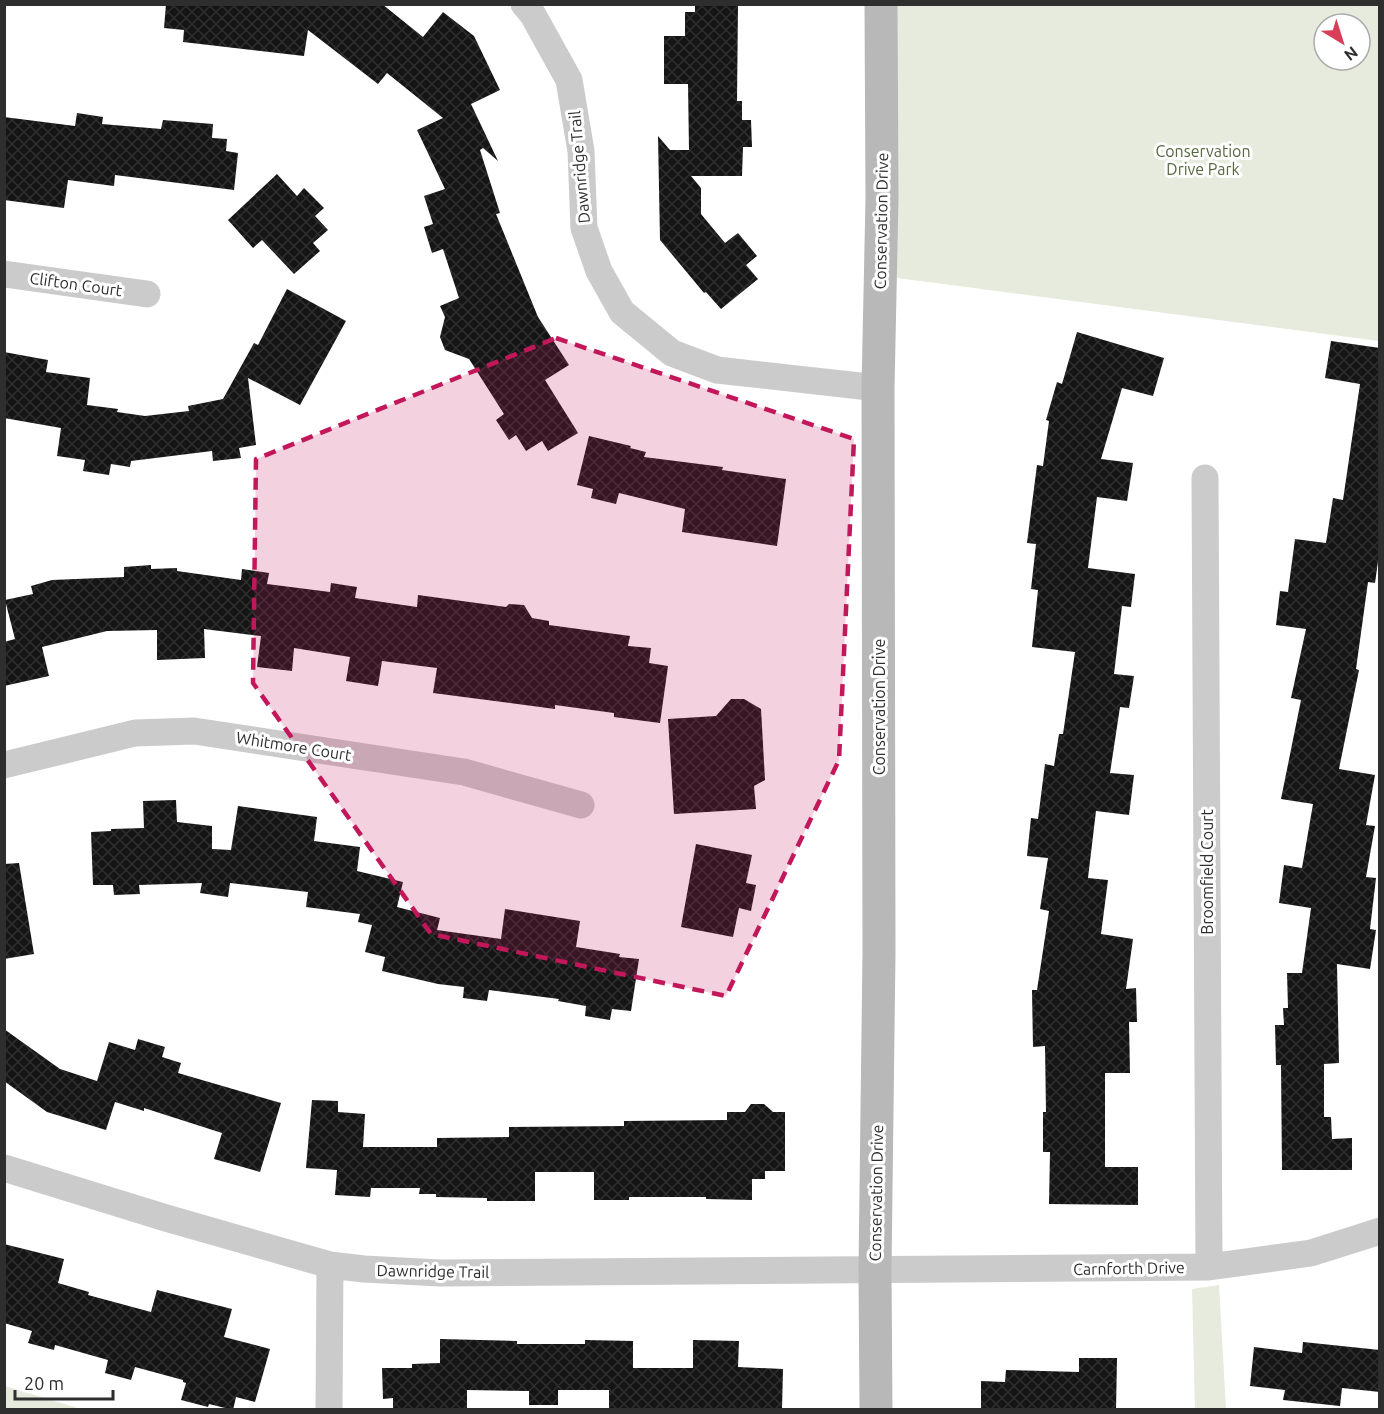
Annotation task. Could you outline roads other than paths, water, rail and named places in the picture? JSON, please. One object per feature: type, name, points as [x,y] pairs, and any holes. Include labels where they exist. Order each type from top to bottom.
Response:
[{"type":"street","name":"Dawnridge Trail","points":[[524,4],[533,15],[570,80],[581,151],[584,228],[599,271],[622,312],[672,352],[717,370],[878,388]]},
{"type":"street","name":"Conservation Drive","points":[[876,1410],[881,4]]},
{"type":"street","name":"Clifton Court","points":[[4,274],[147,294]]},
{"type":"street","name":"Broomfield Court","points":[[1205,478],[1209,1267]]},
{"type":"street","name":"Whitmore Court","points":[[4,765],[135,733],[194,731],[464,772],[581,806]]},
{"type":"street","name":"Dawnridge Trail","points":[[4,1168],[330,1265],[364,1269],[440,1273],[875,1270]]},
{"type":"street","name":"Carnforth Drive","points":[[875,1270],[1209,1267],[1311,1253],[1380,1231]]},
{"type":"street","points":[[329,1410],[330,1265]]},
{"type":"park label","name":"Conservation Drive Park","points":[[1203,160]]}]
